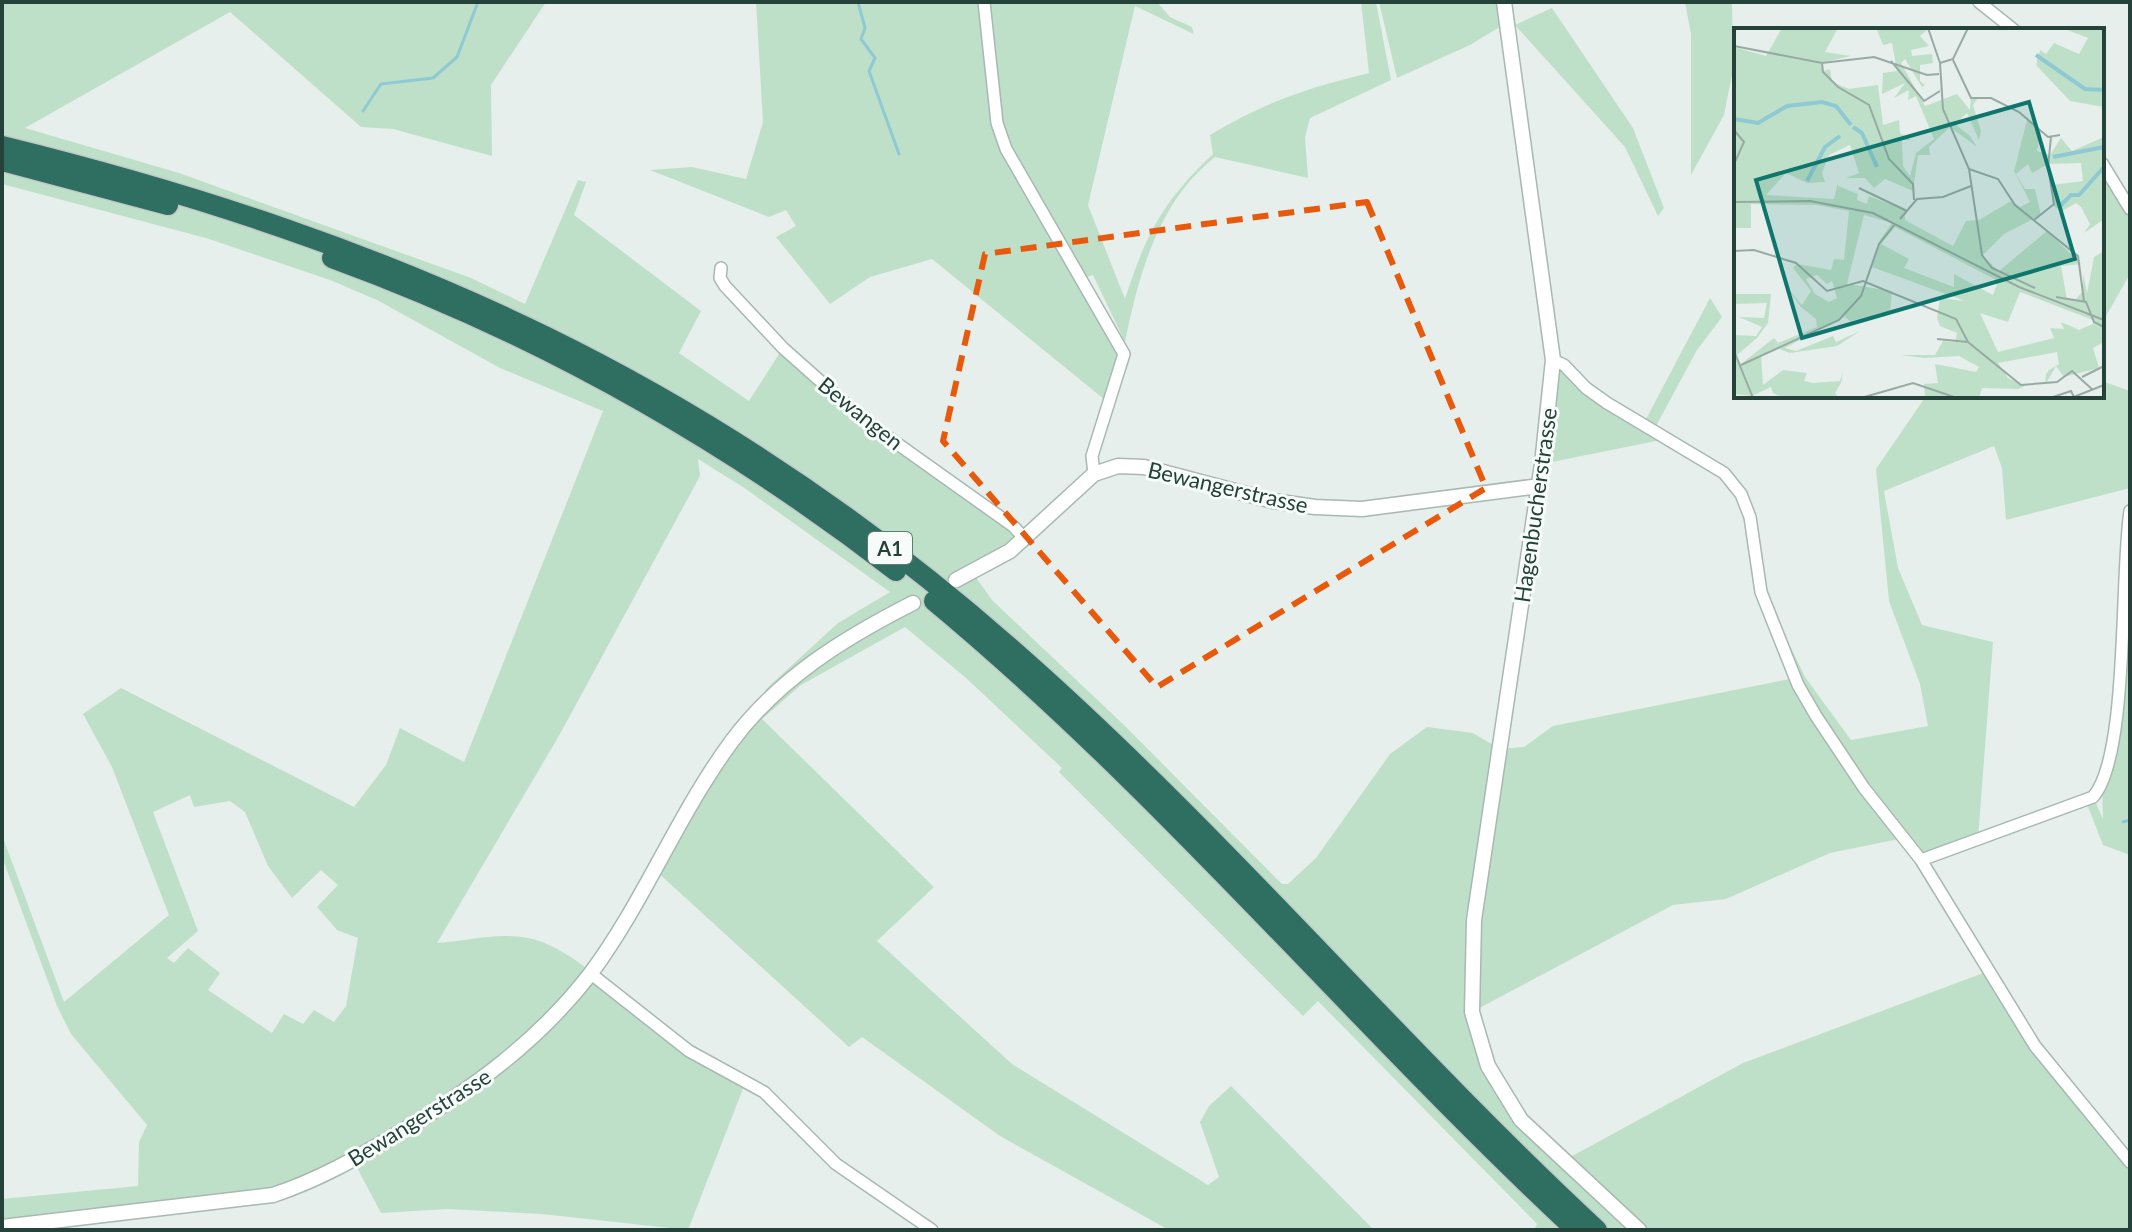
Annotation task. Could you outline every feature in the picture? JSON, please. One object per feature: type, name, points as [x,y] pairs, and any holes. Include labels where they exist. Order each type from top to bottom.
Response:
[{"type":"highway","name":"A1","points":[[2,146],[246,214],[431,282],[609,367],[784,472],[906,561],[1068,699],[1185,814],[1478,1115],[1597,1230]]},
{"type":"highway","name":"A1","points":[[2,161],[202,215],[417,291],[596,376],[772,481],[894,569],[1047,700],[1175,823],[1437,1094],[1576,1230]]},
{"type":"street","points":[[956,580],[1025,539],[1094,474],[1092,456],[1124,354],[1006,149],[997,123],[984,2]]},
{"type":"street","name":"Hagenbucherstrasse","points":[[1504,2],[1553,360],[1539,486],[1474,920],[1471,1007],[1488,1066],[1521,1120],[1639,1230]]},
{"type":"street","points":[[1979,2],[2012,28]]},
{"type":"street","points":[[2104,166],[2130,209]]},
{"type":"street","name":"Bewangen","points":[[721,268],[720,278],[725,286],[783,348],[864,420],[1013,526],[1025,539]]},
{"type":"street","points":[[1553,360],[1564,365],[1586,388],[1607,403],[1724,473],[1741,494],[1750,517],[1761,592],[1798,685],[1864,788],[1921,860],[2035,1046],[2130,1162]]},
{"type":"street","name":"Bewangerstrasse","points":[[1094,474],[1118,466],[1144,467],[1273,501],[1362,509],[1539,486]]},
{"type":"street","points":[[1921,860],[2093,797],[2101,787],[2116,723],[2130,511]]},
{"type":"street","name":"Bewangerstrasse","points":[[2,1227],[239,1202],[305,1185],[451,1102],[485,1078],[551,1019],[590,973],[619,933],[706,781],[741,731],[808,664],[849,637],[913,603]]},
{"type":"street","points":[[590,973],[689,1051],[764,1092],[836,1164],[932,1230]]},
{"type":"highlighted area","points":[[1367,202],[1486,488],[1157,687],[943,441],[985,254]]},
{"type":"green space","points":[[2,2],[546,2],[491,85],[492,156],[393,129],[361,127],[230,12],[25,128],[179,173],[471,278],[525,304],[578,180],[586,182],[574,215],[701,311],[679,353],[749,401],[783,348],[864,420],[1025,539],[972,572],[992,600],[1125,726],[1282,884],[1288,884],[1316,858],[1390,754],[1427,727],[1473,733],[1500,749],[1524,747],[1553,726],[1795,678],[1801,682],[1770,604],[1805,677],[1851,740],[1928,726],[1920,684],[1889,601],[1876,469],[1925,398],[2104,398],[2104,382],[2130,391],[2130,488],[2006,520],[2002,468],[1994,446],[1884,491],[1898,568],[1922,625],[1993,642],[1978,839],[1921,860],[1904,838],[1830,853],[1726,899],[1673,905],[1472,1012],[1502,1094],[1563,1161],[1743,1063],[1986,972],[2035,1046],[2130,1162],[2130,1230],[1534,1230],[1537,1224],[1318,1001],[1303,1016],[1059,772],[1062,768],[966,678],[905,627],[801,685],[762,719],[934,887],[877,941],[1012,1064],[1208,1185],[1219,1177],[1200,1122],[1209,1106],[1231,1086],[1374,1230],[1169,1230],[1000,1136],[862,1037],[849,1047],[655,870],[706,781],[772,696],[765,690],[838,623],[890,592],[743,487],[698,459],[700,476],[560,734],[437,943],[505,936],[547,944],[588,969],[687,1050],[746,1081],[688,1230],[542,1214],[447,1209],[381,1213],[353,1160],[305,1185],[2,1227],[2,1199],[138,1186],[139,1142],[147,1125],[71,1034],[57,1006],[2,857],[2,835],[64,1002],[169,915],[112,767],[83,714],[121,688],[354,807],[386,765],[400,728],[464,762],[603,411],[500,368],[377,300],[330,280],[206,238],[2,184]],"holes":[[[190,795],[194,807],[230,801],[245,812],[268,866],[292,898],[321,870],[338,885],[317,907],[337,930],[358,938],[346,1006],[334,1022],[314,1010],[303,1024],[284,1014],[272,1033],[208,990],[220,973],[188,948],[174,963],[167,958],[198,931],[153,812]]]},
{"type":"green space","points":[[756,2],[1157,2],[1170,17],[1192,27],[1194,34],[1135,6],[1088,205],[1125,299],[1158,220],[1181,187],[1213,154],[1210,135],[1287,97],[1369,73],[1361,2],[1376,2],[1391,80],[1310,118],[1305,137],[1308,178],[1215,157],[1195,175],[1165,217],[1154,241],[1137,291],[1125,342],[1093,275],[1087,277],[1070,250],[1124,354],[1110,404],[932,259],[870,277],[830,304],[776,237],[796,226],[786,210],[769,217],[650,170],[692,167],[746,179],[763,122]]},
{"type":"green space","points":[[1379,2],[1500,2],[1503,25],[1470,45],[1397,78]]},
{"type":"green space","points":[[1685,2],[1732,2],[1733,70],[1724,115],[1691,175],[1691,34]]},
{"type":"green space","points":[[1552,8],[1633,128],[1664,208],[1658,216],[1625,147],[1515,25]]},
{"type":"green space","points":[[2104,170],[2130,211],[2130,274],[2104,320]]},
{"type":"green space","points":[[1710,298],[1722,317],[1697,350],[1656,426],[1645,421]]},
{"type":"green space","points":[[1563,368],[1666,439],[1547,463],[1558,371]]},
{"type":"green space","points":[[2123,645],[2130,646],[2130,855],[2103,845],[2085,799],[2093,797],[2103,819],[2102,789]]},
{"type":"waterway","points":[[363,111],[381,84],[433,78],[457,57],[478,2]]},
{"type":"waterway","points":[[858,2],[865,28],[861,39],[875,58],[869,71],[899,154]]},
{"type":"waterway","points":[[2123,822],[2130,820]]}]
